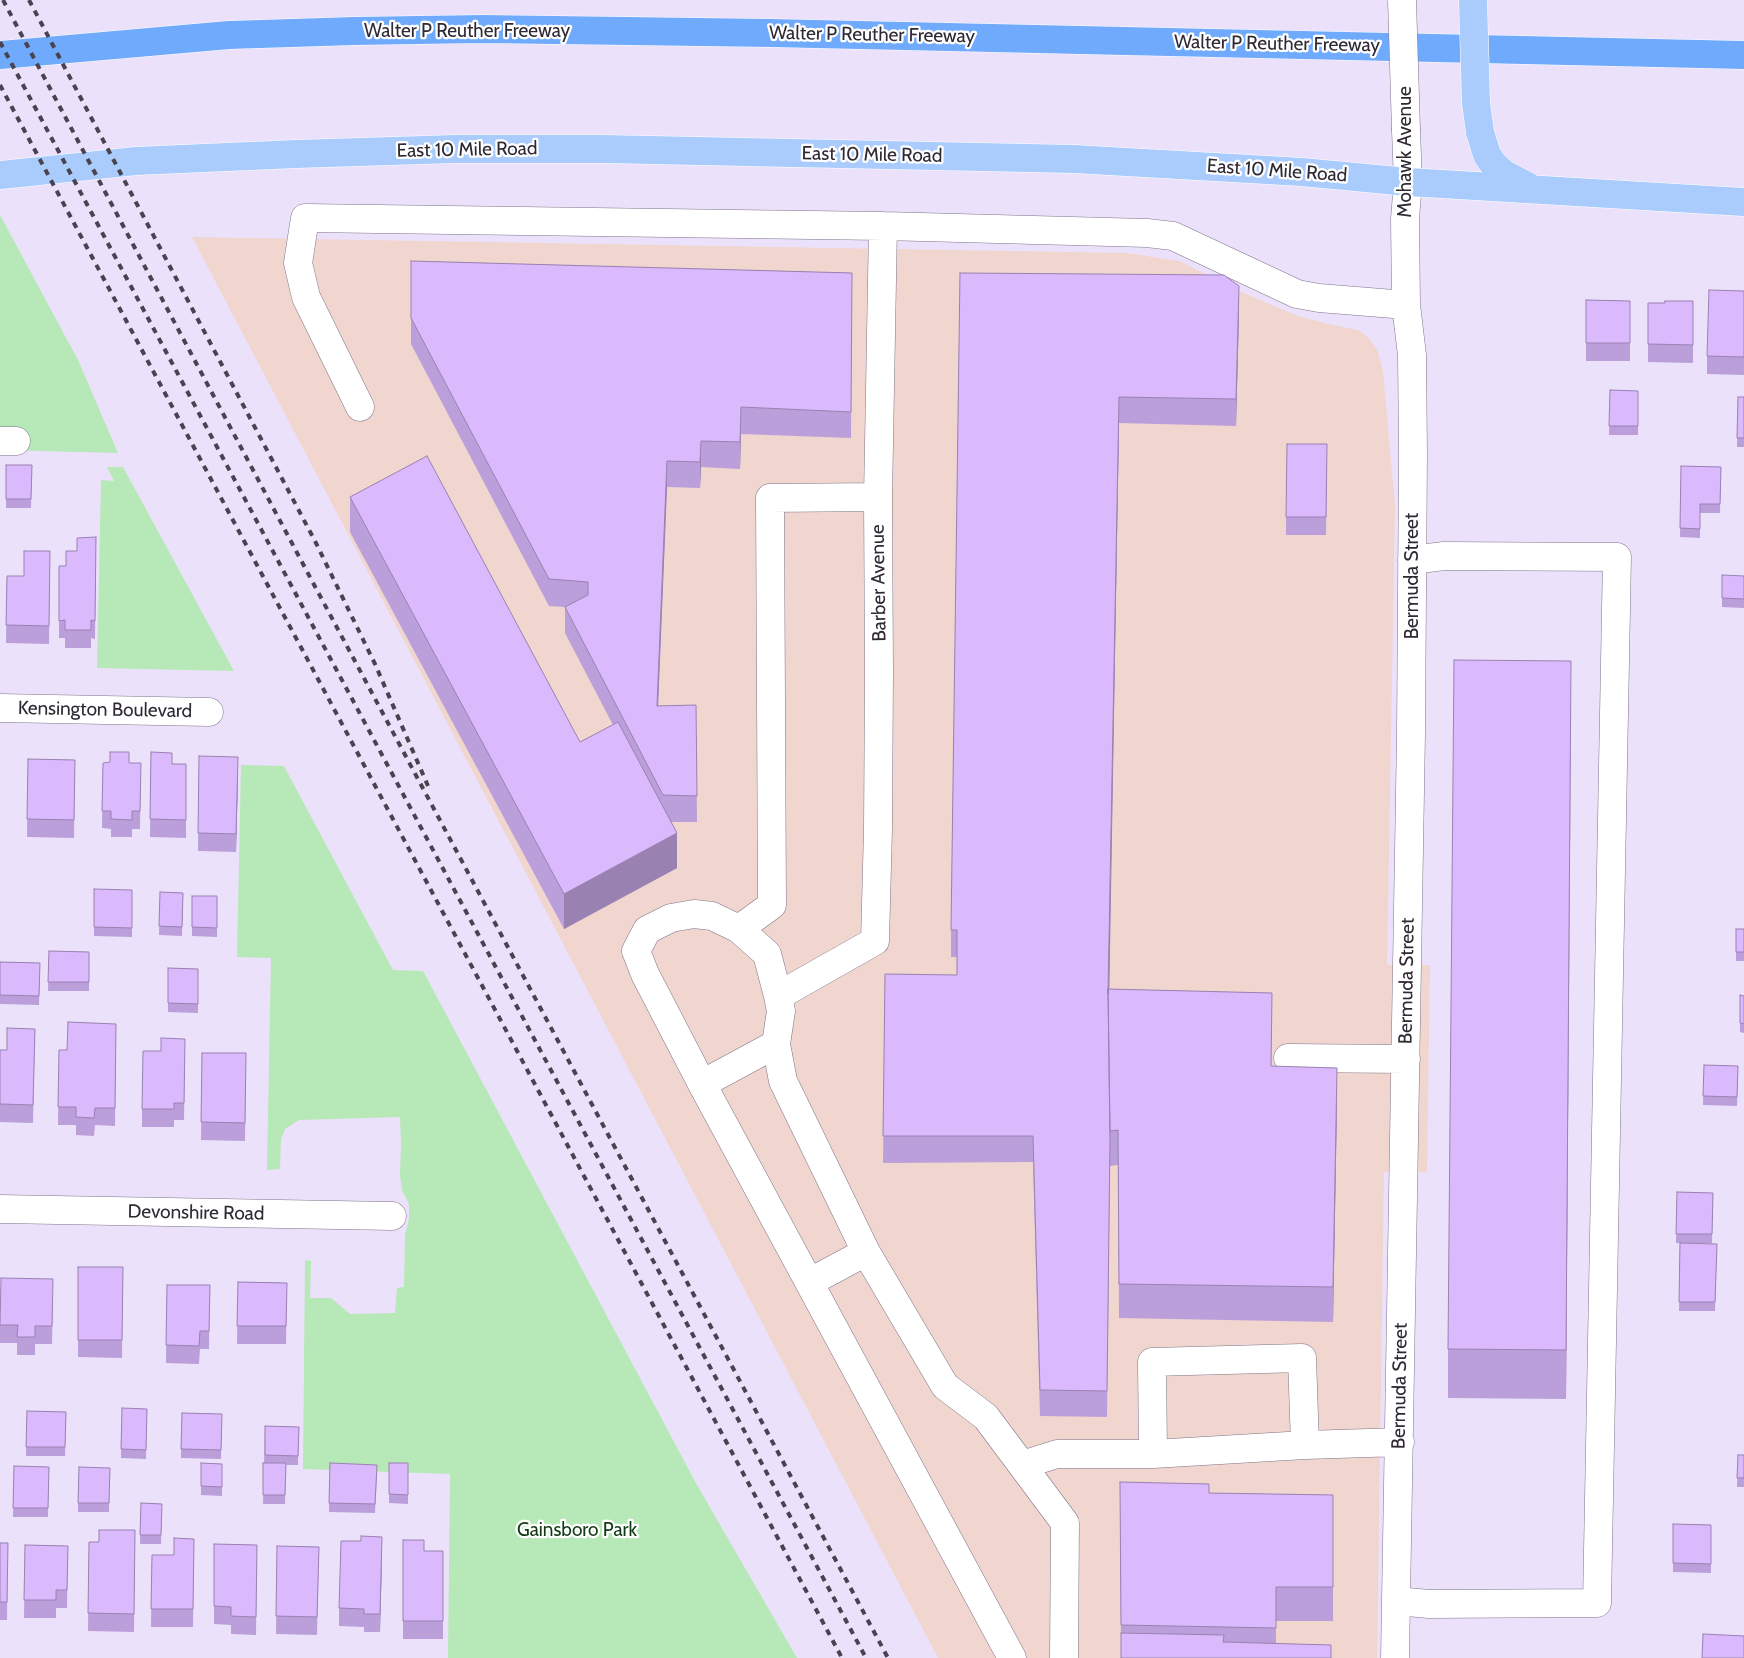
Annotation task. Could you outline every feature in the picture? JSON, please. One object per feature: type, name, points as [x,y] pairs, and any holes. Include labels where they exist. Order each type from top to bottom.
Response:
[{"type":"highway","name":"Walter P Reuther Freeway","points":[[0,55],[229,35],[483,29],[926,36],[1744,55]]},
{"type":"main road","points":[[1474,0],[1476,103],[1480,132],[1487,155],[1504,174],[1534,189]]},
{"type":"main road","name":"East 10 Mile Road","points":[[0,175],[154,160],[455,149],[584,149],[1074,158],[1302,172],[1408,182],[1744,202]]},
{"type":"street","name":"Mohawk Avenue","points":[[1402,0],[1408,182],[1405,219],[1406,305]]},
{"type":"street","points":[[360,407],[306,297],[298,263],[305,218],[883,226],[1147,233],[1173,236],[1297,294],[1319,298],[1406,305]]},
{"type":"street","name":"Barber Avenue","points":[[778,996],[875,941],[880,674],[878,497],[883,226]]},
{"type":"street","name":"Bermuda Street","points":[[1395,1658],[1406,1059],[1412,560],[1412,356],[1406,305]]},
{"type":"street","points":[[739,929],[772,905],[770,498],[878,497]]},
{"type":"street","points":[[1396,1601],[1429,1604],[1597,1603],[1617,557],[1444,556],[1412,560]]},
{"type":"street","name":"Kensington Boulevard","points":[[0,708],[209,712]]},
{"type":"street","points":[[1012,1658],[702,1084],[645,974],[636,951],[647,930],[671,918],[694,914],[712,916],[739,929],[767,954],[781,1011],[776,1044],[783,1080],[866,1252],[945,1386],[986,1417],[1065,1523],[1064,1658]]},
{"type":"street","points":[[702,1084],[776,1044]]},
{"type":"street","points":[[1288,1058],[1406,1059]]},
{"type":"street","name":"Devonshire Road","points":[[0,1209],[392,1216]]},
{"type":"street","points":[[810,1282],[866,1252]]},
{"type":"street","points":[[1153,1454],[1152,1362],[1302,1358],[1305,1445]]},
{"type":"street","points":[[1022,1465],[1057,1454],[1153,1454],[1305,1445],[1400,1442]]},
{"type":"shaded area","points":[[192,237],[1127,253],[1179,261],[1246,294],[1298,316],[1358,330],[1369,338],[1378,352],[1383,372],[1395,505],[1387,965],[1430,965],[1427,1172],[1384,1172],[1377,1658],[938,1658]]},
{"type":"green space","points":[[0,215],[78,360],[118,453],[0,450]]},
{"type":"green space","points":[[107,467],[123,467],[234,671],[97,668],[101,480],[114,481]]},
{"type":"green space","name":"Gainsboro Park","points":[[241,765],[284,766],[393,970],[423,971],[697,1485],[797,1658],[448,1658],[450,1474],[303,1469],[305,1260],[311,1261],[310,1298],[331,1298],[350,1314],[395,1313],[397,1288],[404,1287],[405,1235],[409,1219],[409,1204],[402,1190],[400,1175],[400,1117],[299,1120],[285,1129],[281,1139],[280,1169],[267,1170],[271,958],[237,957]]},
{"type":"building","points":[[411,261],[852,273],[851,412],[741,407],[740,442],[701,441],[700,462],[667,461],[657,706],[696,705],[697,796],[663,795],[565,607],[588,595],[588,582],[549,579],[411,318]]},
{"type":"building","points":[[960,273],[1224,275],[1239,286],[1236,399],[1119,397],[1108,992],[1110,1139],[1107,1391],[1040,1390],[1033,1136],[883,1136],[885,974],[957,975],[957,930],[951,930]]},
{"type":"building","points":[[1709,290],[1744,291],[1744,357],[1707,356]]},
{"type":"building","points":[[1586,300],[1630,301],[1630,343],[1586,343]]},
{"type":"building","points":[[1665,301],[1693,301],[1693,345],[1648,344],[1648,303],[1665,303]]},
{"type":"building","points":[[1610,390],[1638,391],[1638,426],[1609,426]]},
{"type":"building","points":[[1738,397],[1744,397],[1744,438],[1737,438]]},
{"type":"building","points":[[1287,444],[1327,444],[1326,517],[1286,517]]},
{"type":"building","points":[[427,456],[580,742],[618,722],[677,833],[564,894],[350,497]]},
{"type":"building","points":[[6,465],[32,465],[31,499],[6,499]]},
{"type":"building","points":[[1681,466],[1721,467],[1720,504],[1700,504],[1700,529],[1680,528]]},
{"type":"building","points":[[96,537],[95,621],[91,620],[91,630],[65,630],[65,620],[59,621],[59,566],[66,566],[66,551],[77,551],[77,538]]},
{"type":"building","points":[[24,551],[50,551],[49,626],[6,625],[7,576],[24,576]]},
{"type":"building","points":[[1722,575],[1744,576],[1744,599],[1722,598]]},
{"type":"building","points":[[1454,660],[1571,661],[1566,1350],[1448,1349]]},
{"type":"building","points":[[110,752],[129,752],[129,763],[141,763],[140,811],[132,811],[132,820],[111,819],[111,811],[102,811],[103,763],[110,762]]},
{"type":"building","points":[[151,752],[172,753],[172,764],[186,764],[186,820],[150,819]]},
{"type":"building","points":[[199,756],[238,757],[236,834],[198,833]]},
{"type":"building","points":[[28,759],[75,760],[74,820],[27,819]]},
{"type":"building","points":[[94,889],[132,890],[132,928],[94,927]]},
{"type":"building","points":[[160,892],[183,893],[182,927],[159,926]]},
{"type":"building","points":[[192,896],[217,896],[217,928],[192,927]]},
{"type":"building","points":[[1736,929],[1744,929],[1744,952],[1736,952]]},
{"type":"building","points":[[49,951],[89,952],[89,982],[48,982]]},
{"type":"building","points":[[0,962],[40,963],[39,996],[0,995]]},
{"type":"building","points":[[168,968],[198,969],[198,1004],[168,1003]]},
{"type":"building","points":[[1108,989],[1272,993],[1271,1066],[1337,1068],[1333,1287],[1119,1284],[1118,1130],[1110,1131]]},
{"type":"building","points":[[1740,995],[1744,996],[1744,1024],[1740,1023]]},
{"type":"building","points":[[68,1022],[116,1024],[115,1108],[95,1108],[94,1118],[76,1117],[76,1107],[58,1107],[59,1050],[67,1050]]},
{"type":"building","points":[[7,1028],[35,1029],[33,1105],[0,1104],[0,1050],[7,1050]]},
{"type":"building","points":[[161,1038],[185,1039],[184,1103],[174,1103],[174,1109],[142,1109],[143,1051],[161,1051]]},
{"type":"building","points":[[202,1053],[246,1053],[245,1123],[201,1122]]},
{"type":"building","points":[[1704,1065],[1738,1066],[1737,1097],[1703,1096]]},
{"type":"building","points":[[1677,1192],[1713,1193],[1712,1234],[1676,1234]]},
{"type":"building","points":[[1680,1243],[1717,1244],[1715,1302],[1679,1302]]},
{"type":"building","points":[[78,1267],[123,1267],[122,1340],[78,1340]]},
{"type":"building","points":[[1,1278],[53,1279],[52,1326],[35,1326],[35,1337],[17,1337],[18,1325],[0,1325]]},
{"type":"building","points":[[238,1282],[287,1283],[286,1326],[237,1326]]},
{"type":"building","points":[[167,1285],[210,1285],[209,1331],[200,1331],[199,1346],[166,1345]]},
{"type":"building","points":[[122,1408],[147,1409],[146,1450],[121,1449]]},
{"type":"building","points":[[27,1411],[66,1412],[65,1447],[26,1447]]},
{"type":"building","points":[[182,1413],[222,1414],[221,1450],[181,1449]]},
{"type":"building","points":[[265,1426],[299,1427],[298,1456],[265,1455]]},
{"type":"building","points":[[1738,1455],[1744,1455],[1744,1478],[1737,1478]]},
{"type":"building","points":[[201,1463],[222,1464],[222,1487],[201,1486]]},
{"type":"building","points":[[263,1463],[286,1463],[285,1495],[263,1495]]},
{"type":"building","points":[[330,1463],[377,1465],[375,1504],[329,1503]]},
{"type":"building","points":[[389,1463],[408,1463],[408,1495],[389,1494]]},
{"type":"building","points":[[14,1466],[49,1467],[48,1508],[13,1508]]},
{"type":"building","points":[[79,1467],[110,1468],[109,1503],[78,1503]]},
{"type":"building","points":[[1120,1482],[1209,1484],[1209,1493],[1333,1495],[1333,1587],[1276,1587],[1276,1628],[1121,1625]]},
{"type":"building","points":[[141,1503],[162,1504],[161,1535],[140,1535]]},
{"type":"building","points":[[1673,1524],[1711,1525],[1711,1564],[1673,1563]]},
{"type":"building","points":[[99,1530],[135,1530],[134,1614],[88,1613],[89,1542],[99,1542]]},
{"type":"building","points":[[361,1536],[382,1537],[380,1614],[364,1614],[364,1609],[339,1608],[341,1541],[361,1541]]},
{"type":"building","points":[[174,1538],[194,1539],[193,1609],[151,1609],[152,1555],[174,1555]]},
{"type":"building","points":[[403,1540],[424,1540],[424,1551],[443,1551],[443,1621],[403,1621]]},
{"type":"building","points":[[0,1543],[8,1543],[7,1602],[0,1602]]},
{"type":"building","points":[[214,1544],[257,1545],[256,1617],[231,1616],[231,1607],[214,1606]]},
{"type":"building","points":[[25,1545],[68,1546],[67,1590],[56,1590],[56,1600],[24,1600]]},
{"type":"building","points":[[277,1546],[319,1547],[317,1617],[276,1616]]},
{"type":"building","points":[[1121,1633],[1224,1635],[1223,1642],[1331,1645],[1331,1658],[1121,1658]]},
{"type":"building","points":[[1703,1634],[1744,1636],[1744,1658],[1702,1658]]},
{"type":"railway","points":[[3,0],[888,1658]]},
{"type":"railway","points":[[29,0],[315,541],[375,664],[428,786]]},
{"type":"railway","points":[[0,42],[866,1658]]},
{"type":"railway","points":[[0,85],[842,1658]]}]
